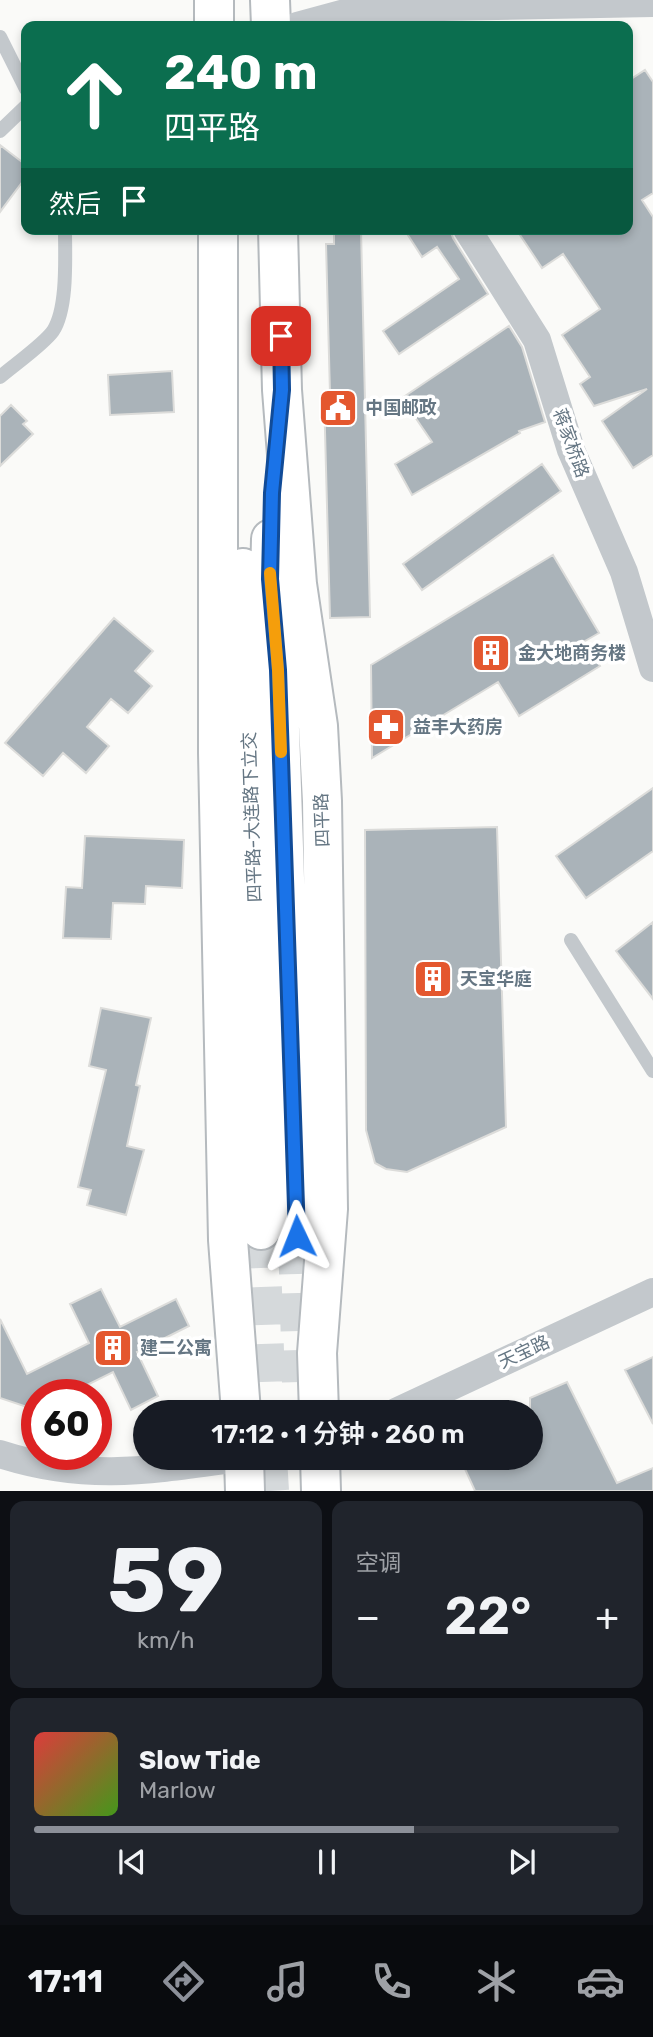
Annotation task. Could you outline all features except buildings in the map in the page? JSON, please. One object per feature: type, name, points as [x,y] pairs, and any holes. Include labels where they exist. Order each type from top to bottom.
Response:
[{"type":"main road","points":[[214,0],[214,21]]},
{"type":"main road","points":[[270,0],[271,21]]},
{"type":"main road","points":[[218,235],[218,754],[228,1226],[240,1400]]},
{"type":"main road","name":"四平路","points":[[278,235],[282,390],[297,584],[318,726],[321,801],[328,1209],[317,1353],[319,1400]]},
{"type":"main road","name":"四平路-大连路下立交","points":[[218,408],[239,479],[256,885],[255,995],[279,1233],[278,670],[270,579],[272,493],[282,390]]},
{"type":"main road","points":[[243,1470],[245,1491]]},
{"type":"main road","points":[[320,1470],[321,1491]]},
{"type":"street","points":[[315,21],[356,10],[390,8],[653,3]]},
{"type":"street","name":"蒋家桥路","points":[[471,235],[537,340],[571,450],[624,572],[653,668]]},
{"type":"street","name":"天宝路","points":[[422,1400],[653,1292]]},
{"type":"street","points":[[0,1454],[35,1465],[100,1473],[152,1470]]},
{"type":"lane","points":[[0,37],[21,79]]},
{"type":"lane","points":[[0,131],[21,112]]},
{"type":"lane","points":[[0,377],[52,332],[58,319],[62,301],[65,235]]},
{"type":"lane","points":[[571,940],[653,1071]]},
{"type":"tunnel","points":[[261,1230],[267,1400]]},
{"type":"tunnel","points":[[297,1236],[301,1382]]},
{"type":"tunnel","points":[[269,1470],[270,1491]]},
{"type":"slow traffic","points":[[270,573],[281,752]]},
{"type":"place","name":"中国邮政","points":[[338,408]]},
{"type":"place","name":"金大地商务楼","points":[[491,653]]},
{"type":"place","name":"益丰大药房","points":[[386,727]]},
{"type":"place","name":"天宝华庭","points":[[433,979]]},
{"type":"place","name":"建二公寓","points":[[113,1348]]},
{"type":"route","points":[[281,336],[282,390],[272,493],[270,579],[278,670],[297,1236]]}]
